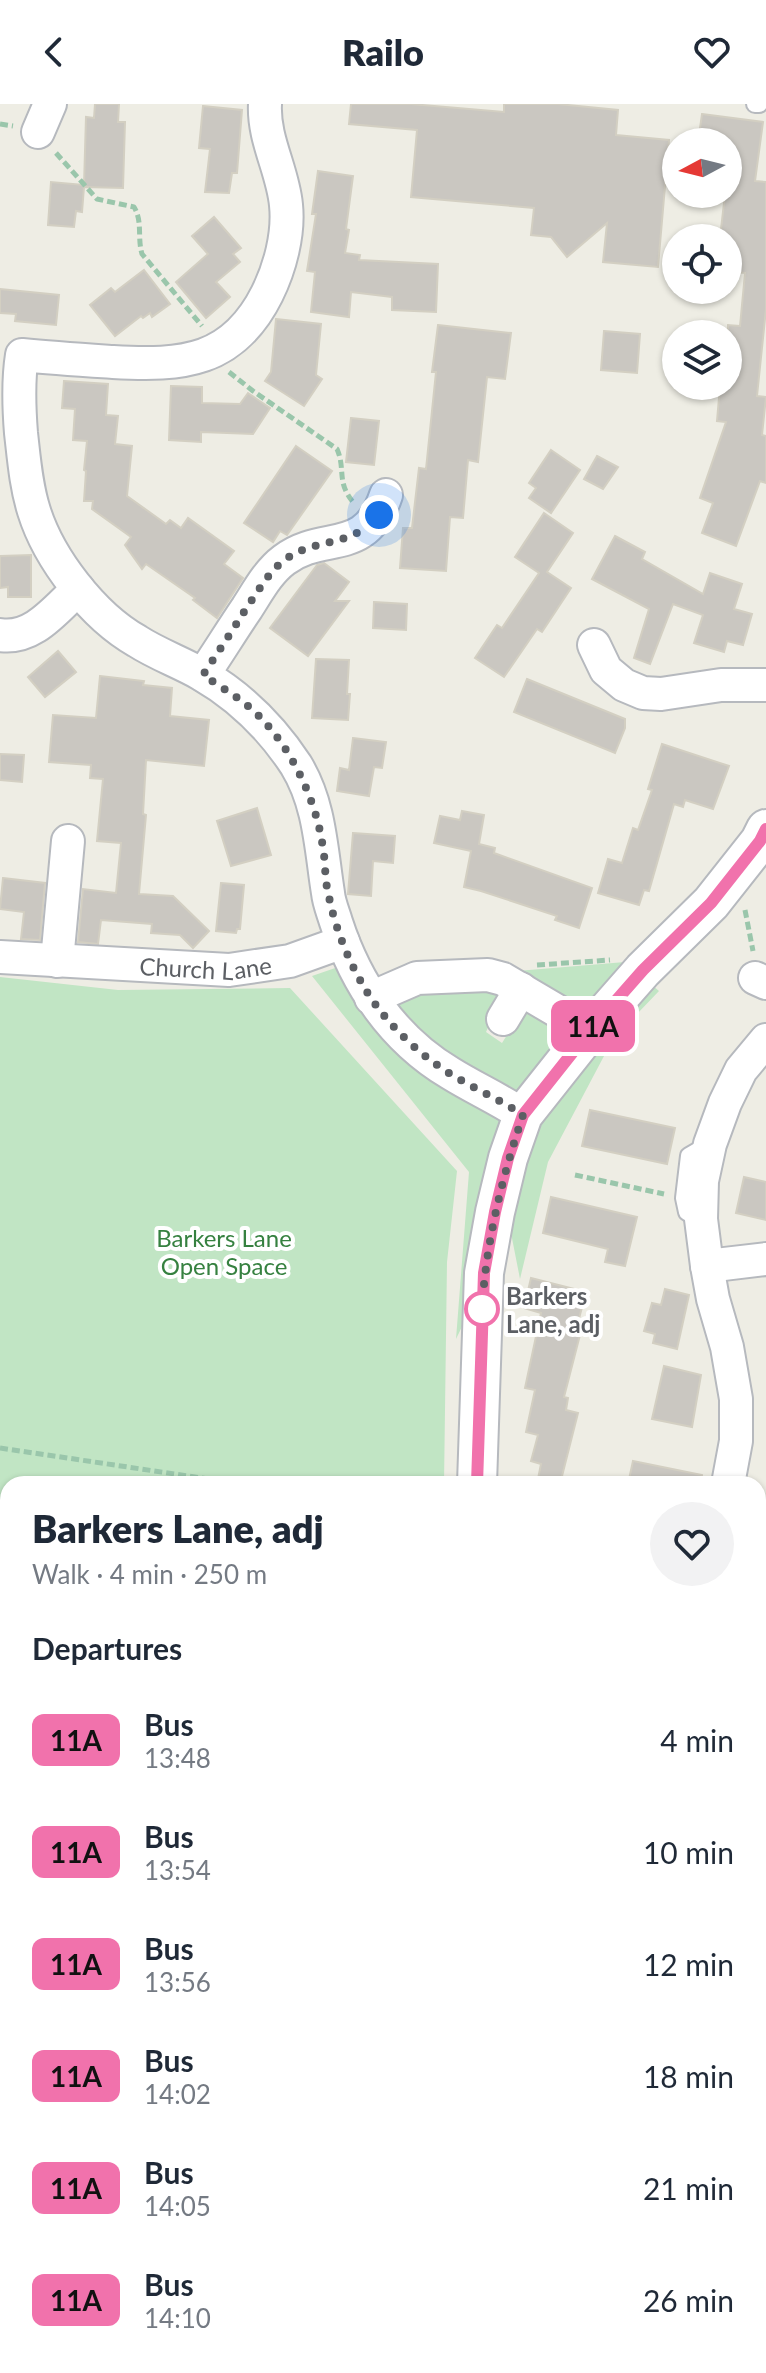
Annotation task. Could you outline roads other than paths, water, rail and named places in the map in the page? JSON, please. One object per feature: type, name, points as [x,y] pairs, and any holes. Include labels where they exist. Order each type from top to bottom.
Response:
[{"type":"street","points":[[11,354],[158,365],[191,360],[228,343],[256,315],[274,280],[284,243],[286,206],[269,137],[265,104]]},
{"type":"street","points":[[11,354],[20,367],[20,416],[25,468],[34,512],[51,551],[78,589],[105,617],[135,641],[203,675],[246,704],[272,733],[297,768],[314,806],[323,843],[328,896],[343,942],[363,986],[393,1025],[426,1055],[448,1072],[523,1115]]},
{"type":"street","points":[[203,675],[269,575],[284,560],[304,548],[340,541],[360,533],[379,515],[386,495]]},
{"type":"street","points":[[0,635],[16,637],[32,630],[78,589]]},
{"type":"street","points":[[594,645],[606,670],[624,685],[643,693],[661,694],[721,685],[766,685]]},
{"type":"street","points":[[477,1476],[484,1273],[498,1198],[523,1115],[643,970],[711,903],[766,829]]},
{"type":"street","points":[[57,961],[68,841]]},
{"type":"street","name":"Church Lane","points":[[0,957],[229,970],[290,961],[343,942]]},
{"type":"street","points":[[371,998],[417,978],[488,975],[512,984],[559,1012]]},
{"type":"street","points":[[503,1019],[512,984]]},
{"type":"street","points":[[729,1476],[736,1441],[736,1399],[727,1347],[693,1209],[710,1144],[725,1103],[741,1070],[766,1040]]},
{"type":"street","points":[[707,1266],[766,1259]]},
{"type":"place","name":"Barkers Lane, adj","points":[[482,1309]]},
{"type":"park label","name":"Barkers Lane Open Space","points":[[224,1251]]}]
